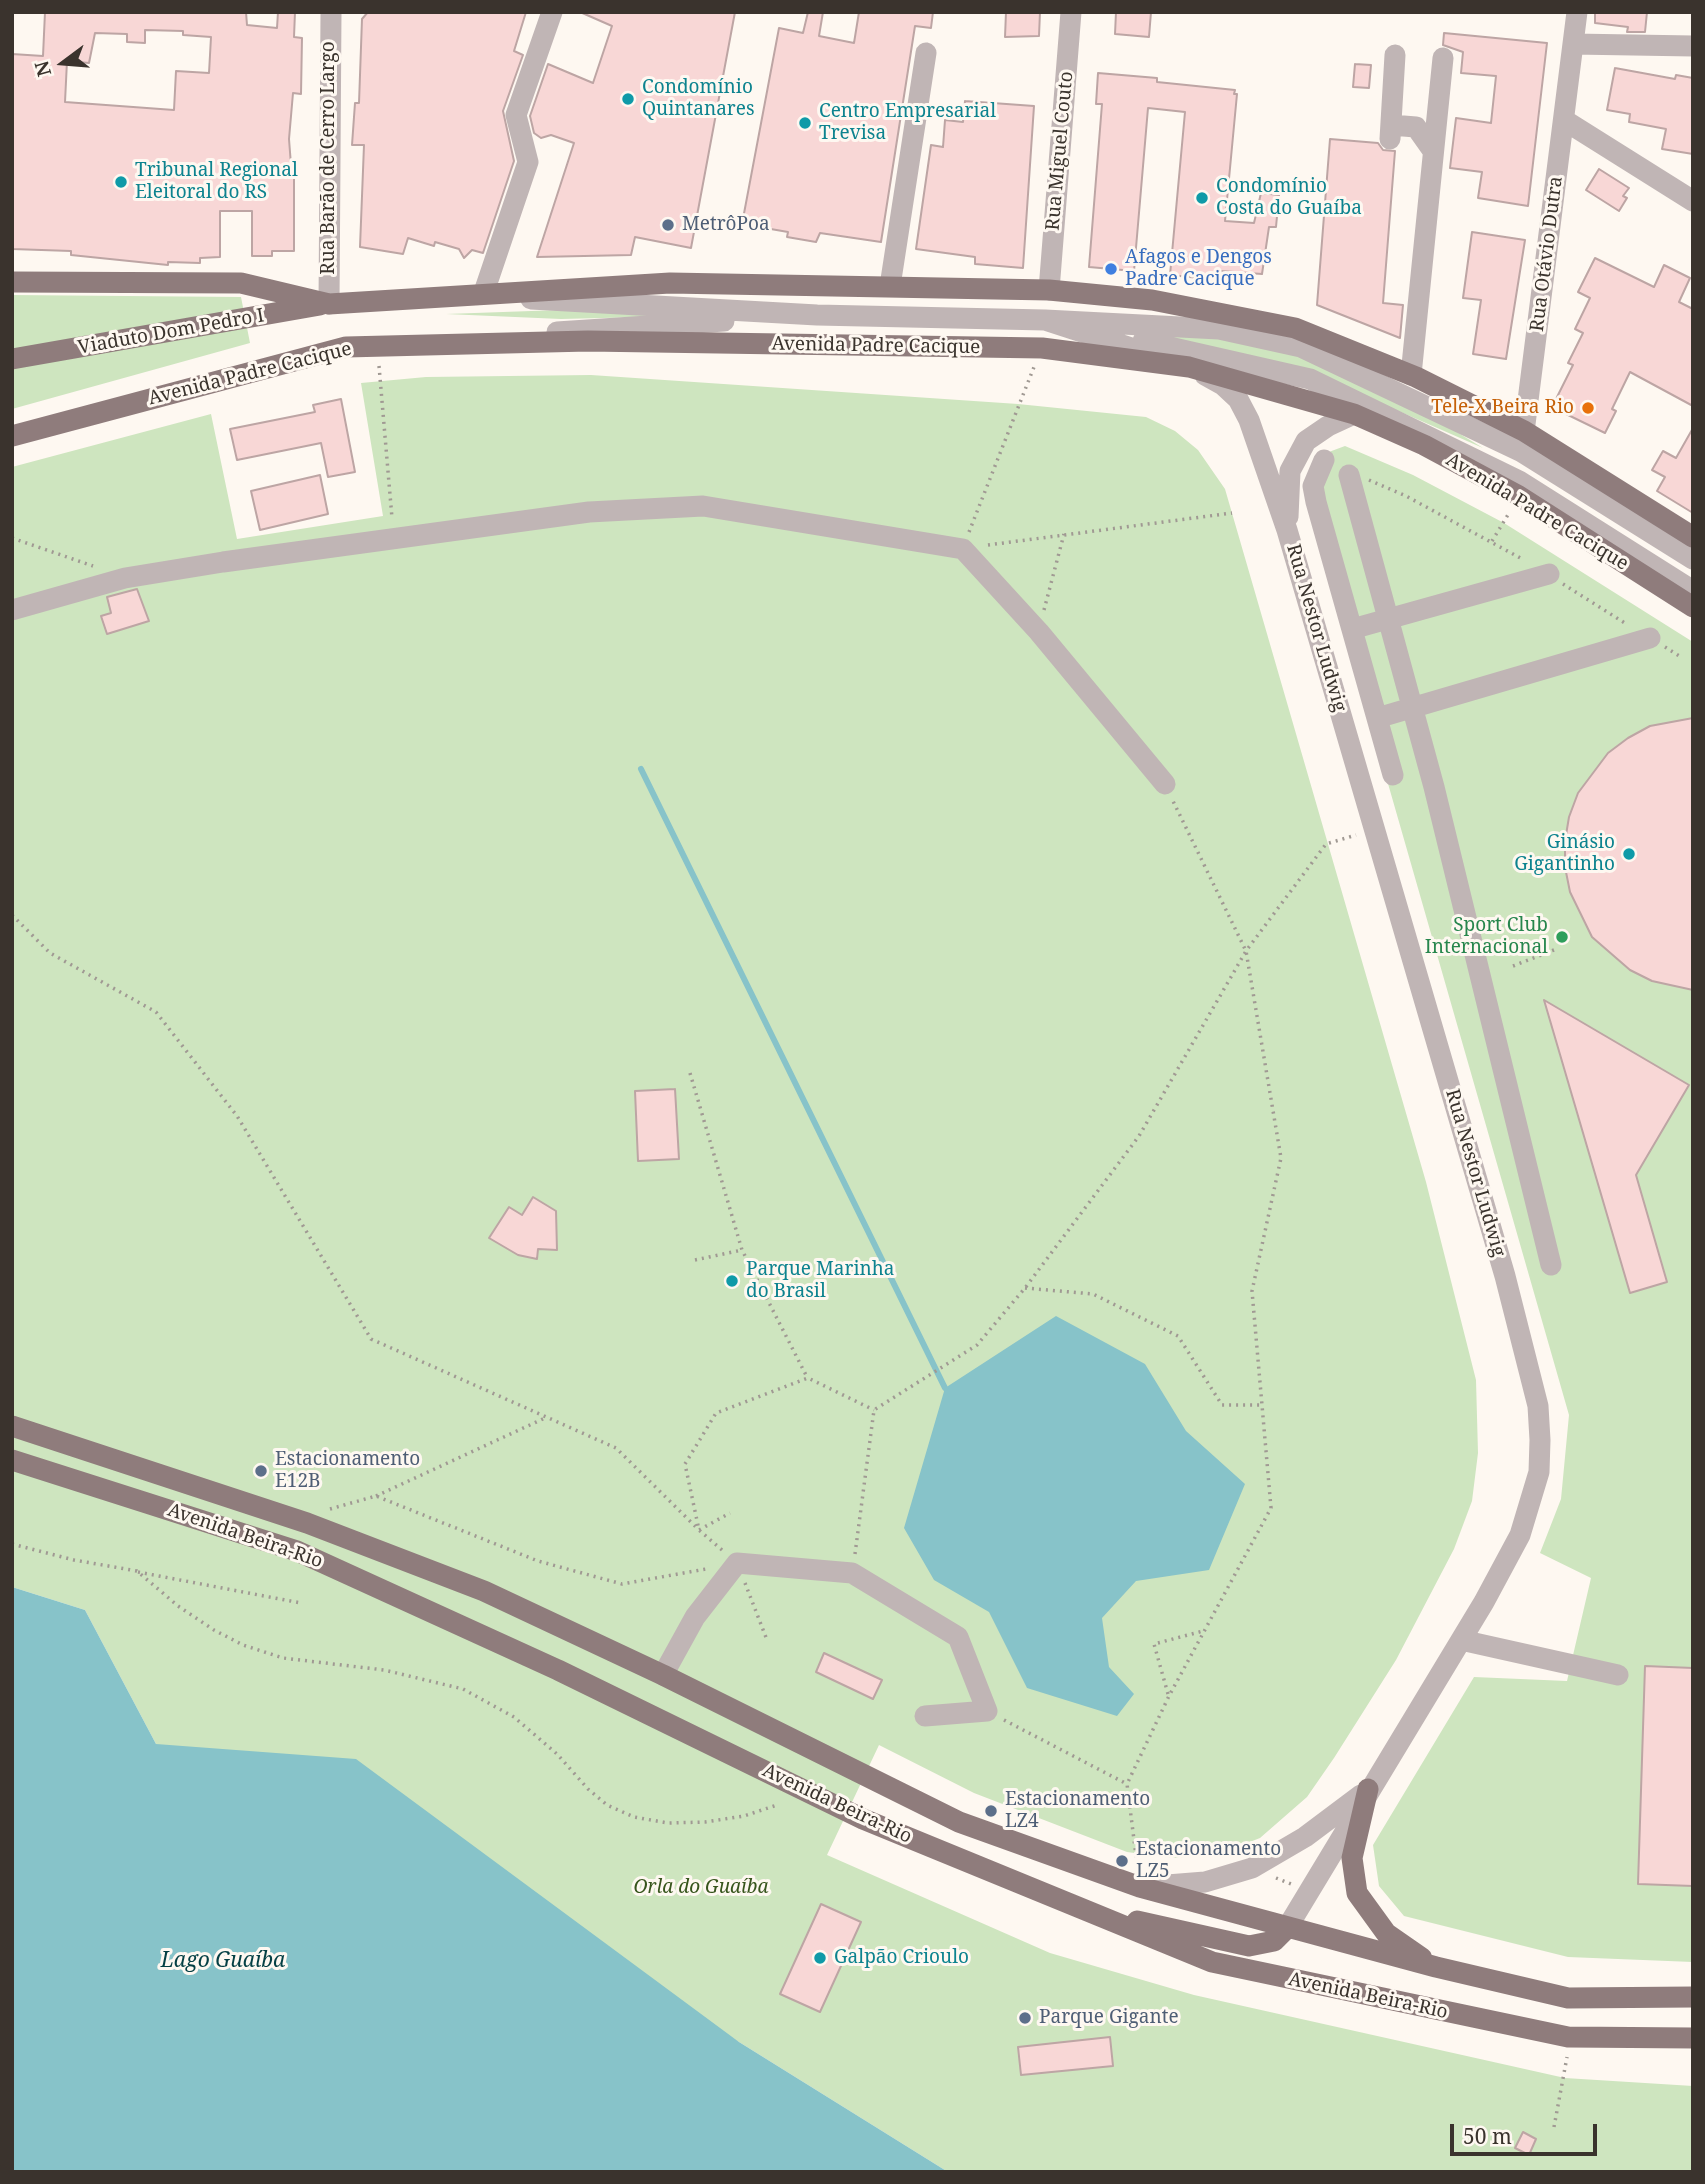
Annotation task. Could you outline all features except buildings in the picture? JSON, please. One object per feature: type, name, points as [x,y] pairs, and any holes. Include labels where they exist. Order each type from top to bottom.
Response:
[{"type":"main road","points":[[12,282],[241,283],[329,304],[484,292],[670,283],[1049,290],[1152,300],[1295,328],[1411,375],[1523,442],[1693,537]]},
{"type":"main road","name":"Viaduto Dom Pedro I","points":[[12,359],[329,304]]},
{"type":"main road","name":"Avenida Padre Cacique","points":[[12,436],[346,347],[588,341],[1042,348],[1189,367],[1354,414],[1519,489],[1693,607]]},
{"type":"main road","name":"Avenida Beira-Rio","points":[[12,1426],[307,1523],[484,1591],[663,1675],[959,1822],[1140,1887],[1436,1967],[1568,1998],[1693,1997]]},
{"type":"main road","name":"Avenida Beira-Rio","points":[[12,1460],[297,1551],[570,1676],[863,1819],[1212,1962],[1568,2037],[1693,2038]]},
{"type":"main road","points":[[1368,1789],[1352,1858],[1357,1893],[1386,1933],[1436,1967]]},
{"type":"main road","points":[[1072,1906],[1249,1945],[1273,1941],[1287,1928]]},
{"type":"street","name":"Rua Barão de Cerro Largo","points":[[329,304],[331,12]]},
{"type":"street","points":[[484,292],[528,162],[516,115],[552,12]]},
{"type":"street","name":"Rua Miguel Couto","points":[[1049,290],[1071,12]]},
{"type":"street","name":"Rua Otávio Dutra","points":[[1519,489],[1577,12]]},
{"type":"street","points":[[1573,44],[1693,46]]},
{"type":"street","points":[[890,286],[926,53]]},
{"type":"street","points":[[1395,55],[1390,132],[1416,127],[1433,151]]},
{"type":"street","points":[[1411,375],[1443,58]]},
{"type":"street","points":[[1564,120],[1693,201]]},
{"type":"street","points":[[458,295],[817,315],[1045,320],[1219,329],[1301,347],[1523,442],[1693,559]]},
{"type":"street","points":[[1045,320],[1221,312]]},
{"type":"street","points":[[346,347],[817,315]]},
{"type":"street","points":[[1045,320],[1310,379],[1519,489],[1693,591]]},
{"type":"street","name":"Rua Nestor Ludwig","points":[[1045,320],[1189,367],[1223,385],[1238,399],[1249,420],[1287,530],[1375,829],[1505,1276],[1538,1406],[1539,1472],[1520,1535],[1461,1640],[1368,1789],[1287,1928]]},
{"type":"street","name":"Rua Nestor Ludwig","points":[[1287,530],[1290,471],[1307,441],[1328,426],[1354,414]]},
{"type":"street","points":[[1324,460],[1313,486],[1316,502],[1393,775]]},
{"type":"street","points":[[1349,475],[1413,707],[1551,1265]]},
{"type":"street","points":[[12,610],[125,578],[589,512],[703,506],[963,549],[1039,632],[1165,784]]},
{"type":"street","points":[[1352,629],[1549,574]]},
{"type":"street","points":[[1377,718],[1650,638]]},
{"type":"street","points":[[663,1675],[695,1617],[737,1563],[852,1573],[958,1637],[987,1711],[925,1716]]},
{"type":"street","points":[[1461,1640],[1618,1675]]},
{"type":"street","name":"Rua Nestor Ludwig","points":[[1140,1887],[1205,1882],[1252,1868],[1305,1837],[1368,1789]]},
{"type":"path","points":[[377,346],[394,539]]},
{"type":"path","points":[[1042,348],[963,549],[1232,513]]},
{"type":"path","points":[[1349,475],[1406,496],[1492,541],[1681,657]]},
{"type":"path","points":[[1492,541],[1519,489]]},
{"type":"path","points":[[1039,632],[1064,534]]},
{"type":"path","points":[[12,538],[125,578]]},
{"type":"path","points":[[1140,1887],[1127,1784],[1169,1696],[1271,1508],[1252,1291],[1281,1158],[1246,951],[1165,784]]},
{"type":"path","points":[[874,1410],[977,1345],[1025,1288],[1139,1136],[1246,951],[1326,844],[1375,829]]},
{"type":"path","points":[[12,915],[50,953],[156,1012],[237,1116],[371,1339],[616,1448],[699,1530],[737,1563],[767,1640]]},
{"type":"path","points":[[1513,966],[1554,950]]},
{"type":"path","points":[[690,1073],[742,1250],[808,1378],[874,1410]]},
{"type":"path","points":[[695,1260],[742,1250]]},
{"type":"path","points":[[1025,1288],[1093,1294],[1178,1336],[1222,1405],[1262,1405]]},
{"type":"path","points":[[699,1530],[685,1464],[716,1413],[808,1378]]},
{"type":"path","points":[[852,1573],[874,1410]]},
{"type":"path","points":[[307,1523],[330,1509],[376,1496],[546,1417]]},
{"type":"path","points":[[376,1496],[538,1561],[622,1584],[737,1563]]},
{"type":"path","points":[[699,1530],[730,1513]]},
{"type":"path","points":[[12,1544],[74,1560],[301,1603]]},
{"type":"path","points":[[137,1571],[178,1606],[243,1645],[283,1658],[384,1670],[463,1689],[514,1717],[607,1805],[634,1817],[668,1823],[705,1822],[744,1816],[777,1805]]},
{"type":"path","points":[[1169,1696],[1154,1644],[1203,1631]]},
{"type":"path","points":[[987,1711],[1127,1784]]},
{"type":"path","points":[[1554,2127],[1567,2056]]},
{"type":"green space","points":[[12,295],[241,297],[250,343],[12,409]]},
{"type":"green space","points":[[560,310],[768,314],[561,319],[446,314]]},
{"type":"green space","points":[[1097,327],[1217,338],[1304,357],[1447,426],[1483,448],[1307,371]]},
{"type":"green space","name":"Parque Marinha do Brasil","points":[[591,375],[1018,404],[1146,417],[1175,431],[1198,450],[1225,489],[1426,1182],[1476,1380],[1478,1453],[1472,1501],[1454,1549],[1396,1660],[1334,1758],[1307,1797],[1260,1838],[1214,1856],[1172,1858],[1127,1852],[974,1793],[879,1745],[827,1855],[1050,1953],[1194,1995],[1565,2078],[1693,2086],[1693,2172],[948,2172],[739,2042],[156,1744],[85,1610],[12,1587],[12,467],[211,414],[237,539],[383,516],[361,383],[426,377]]},
{"type":"green space","name":"Sport Club Internacional","points":[[1345,446],[1413,475],[1504,523],[1693,642],[1693,1962],[1568,1957],[1404,1916],[1379,1886],[1373,1845],[1474,1677],[1567,1681],[1591,1578],[1540,1553],[1561,1499],[1569,1415],[1307,501],[1318,456]]},
{"type":"water","points":[[1056,1316],[1145,1364],[1186,1431],[1245,1484],[1209,1570],[1136,1581],[1102,1618],[1109,1667],[1134,1694],[1117,1716],[1027,1688],[989,1612],[934,1580],[904,1528],[945,1388]]},
{"type":"water","name":"Lago Guaíba","points":[[12,1587],[85,1610],[156,1744],[356,1759],[739,2042],[948,2172],[12,2172]]},
{"type":"waterway","points":[[641,769],[945,1388]]},
{"type":"place","name":"Condomínio Quintanares","points":[[628,99]]},
{"type":"place","name":"Centro Empresarial Trevisa","points":[[805,123]]},
{"type":"place","name":"Tribunal Regional Eleitoral do RS","points":[[121,182]]},
{"type":"place","name":"Condomínio Costa do Guaíba","points":[[1202,198]]},
{"type":"place","name":"MetrôPoa","points":[[668,225]]},
{"type":"place","name":"Afagos e Dengos Padre Cacique","points":[[1111,269]]},
{"type":"place","name":"Tele-X Beira Rio","points":[[1588,408]]},
{"type":"place","name":"Ginásio Gigantinho","points":[[1629,854]]},
{"type":"place","name":"Sport Club Internacional","points":[[1562,937]]},
{"type":"place","name":"Parque Marinha do Brasil","points":[[732,1281]]},
{"type":"place","name":"Estacionamento E12B","points":[[261,1471]]},
{"type":"place","name":"Estacionamento LZ4","points":[[991,1811]]},
{"type":"place","name":"Estacionamento LZ5","points":[[1122,1861]]},
{"type":"place","name":"Galpão Crioulo","points":[[820,1958]]},
{"type":"place","name":"Parque Gigante","points":[[1025,2018]]},
{"type":"park label","name":"Orla do Guaíba","points":[[701,1888]]}]
